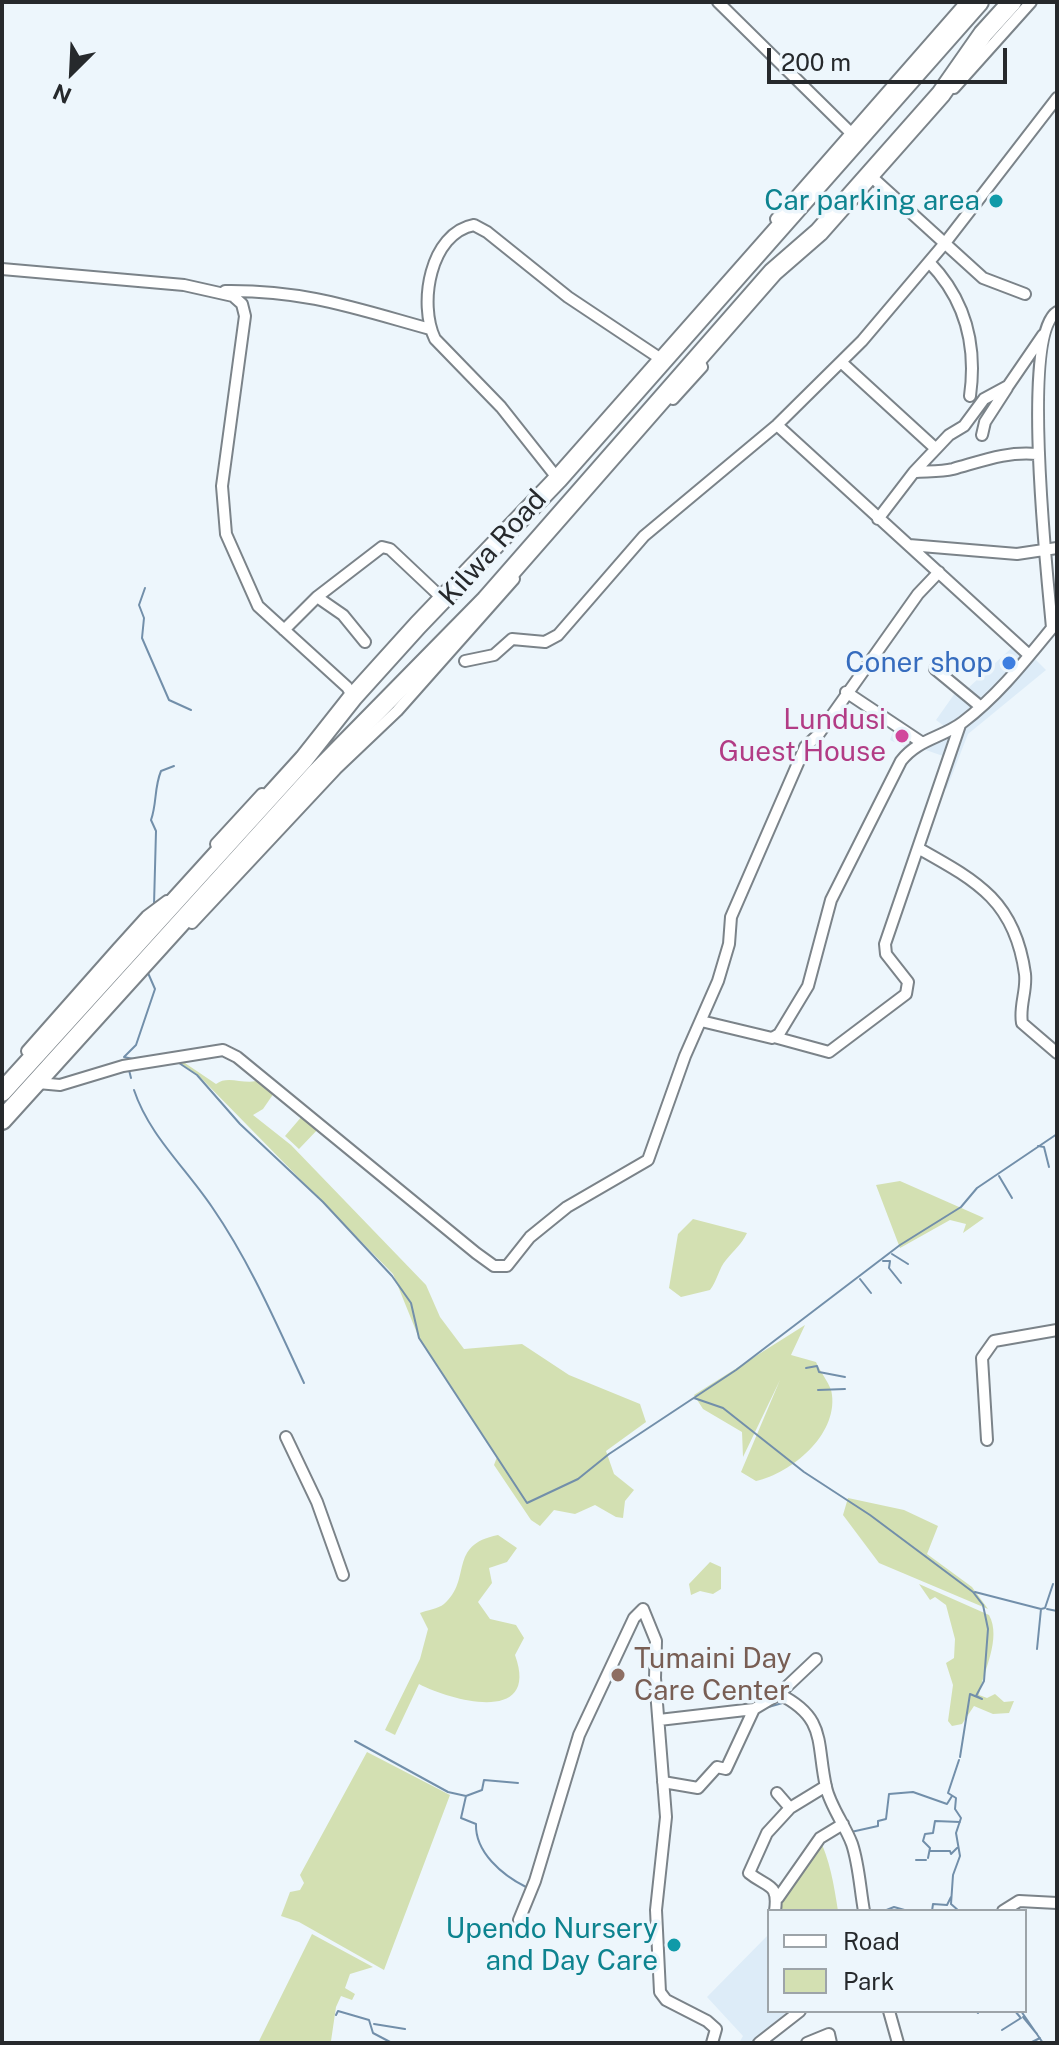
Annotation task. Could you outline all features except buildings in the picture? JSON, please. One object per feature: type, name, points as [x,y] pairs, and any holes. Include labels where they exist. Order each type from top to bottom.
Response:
[{"type":"highway","name":"Kilwa Road","points":[[2,1092],[123,949],[304,759],[352,695],[440,596],[556,476],[854,136],[979,2]]},
{"type":"highway","name":"Kilwa Road","points":[[2,1120],[40,1084],[316,773],[486,600],[773,272],[819,232],[941,94],[983,34],[1012,2]]},
{"type":"street","points":[[718,2],[854,136],[966,2]]},
{"type":"street","points":[[1025,294],[983,278],[869,174],[1031,2]]},
{"type":"street","points":[[465,661],[494,655],[512,639],[545,642],[558,635],[644,536],[777,425],[841,362],[945,243],[1057,98]]},
{"type":"street","points":[[556,476],[501,407],[435,339],[430,329],[426,300],[433,263],[455,231],[474,225],[568,297],[661,358]]},
{"type":"street","points":[[929,262],[946,282],[971,337],[974,354],[970,396]]},
{"type":"street","points":[[2,269],[150,282],[233,296],[242,304],[245,316],[222,486],[226,534],[258,606],[352,695]]},
{"type":"street","points":[[214,292],[276,290],[310,295],[430,329]]},
{"type":"street","points":[[982,435],[985,422],[1045,334],[1052,315],[1057,312]]},
{"type":"street","points":[[774,1037],[808,986],[827,909],[872,813],[883,801],[901,761],[921,742],[960,724],[981,707],[1055,625],[1051,550],[1037,454],[1045,334]]},
{"type":"street","points":[[841,362],[935,448]]},
{"type":"street","points":[[878,519],[935,448],[964,426],[984,399],[1008,386]]},
{"type":"street","points":[[777,425],[1029,655]]},
{"type":"street","points":[[914,472],[951,469],[975,460],[1013,453],[1037,454]]},
{"type":"street","points":[[909,545],[1017,554],[1051,550]]},
{"type":"street","points":[[284,630],[317,597],[385,546],[440,596]]},
{"type":"street","points":[[2,1132],[40,1084],[70,1082],[123,1066],[223,1050],[237,1057],[333,1133],[476,1253],[503,1267],[530,1237],[567,1207],[648,1160],[725,961],[731,917],[794,766],[846,692],[939,572]]},
{"type":"street","points":[[317,597],[343,615],[365,642]]},
{"type":"street","points":[[935,669],[981,707]]},
{"type":"street","points":[[846,692],[921,742]]},
{"type":"street","points":[[701,1021],[829,1052],[906,994],[908,982],[884,949],[960,724]]},
{"type":"street","points":[[918,848],[974,881],[1004,910],[1022,955],[1025,977],[1022,1023],[1057,1053]]},
{"type":"street","points":[[2,1080],[123,949]]},
{"type":"street","points":[[987,1440],[982,1358],[988,1346],[994,1341],[1057,1330]]},
{"type":"street","points":[[286,1437],[317,1502],[343,1575]]},
{"type":"street","points":[[519,1920],[550,1834],[579,1735],[634,1618],[643,1609],[656,1641],[653,1652],[666,1829],[656,1910],[660,1992],[666,2000],[707,2021],[716,2029],[712,2043]]},
{"type":"street","points":[[659,1720],[754,1709],[779,1694],[816,1659]]},
{"type":"street","points":[[779,1694],[799,1704],[814,1724],[824,1758],[826,1786],[856,1858],[864,1909]]},
{"type":"street","points":[[663,1782],[698,1788],[708,1772],[717,1767],[726,1769],[754,1709]]},
{"type":"street","points":[[778,1898],[773,1888],[749,1875],[749,1868],[767,1833],[790,1808],[826,1786]]},
{"type":"street","points":[[777,1793],[790,1808]]},
{"type":"street","points":[[775,1909],[778,1898],[820,1838],[843,1824]]},
{"type":"street","points":[[1006,1909],[1019,1901],[1057,1903]]},
{"type":"street","points":[[760,2043],[798,2013]]},
{"type":"street","points":[[890,2013],[898,2043]]},
{"type":"street","points":[[807,2043],[829,2034],[831,2043]]},
{"type":"shaded area","points":[[1018,642],[1046,670],[968,734],[947,788],[941,791],[946,757],[917,747],[911,750],[890,740],[896,724],[920,742],[940,732],[944,726],[936,720],[960,686],[966,690]]},
{"type":"shaded area","points":[[767,1936],[767,2013],[797,2013],[758,2043],[739,2043],[743,2036],[707,1997]]},
{"type":"green space","points":[[176,1057],[216,1084],[225,1080],[256,1081],[274,1093],[263,1109],[253,1115],[291,1145],[426,1285],[440,1317],[464,1349],[522,1344],[569,1375],[640,1404],[646,1422],[606,1451],[614,1474],[634,1490],[625,1501],[623,1518],[595,1505],[575,1514],[554,1510],[540,1526],[531,1520],[494,1465],[497,1457],[419,1338],[393,1274],[198,1075],[173,1058]]},
{"type":"green space","points":[[303,1115],[320,1127],[299,1149],[285,1136]]},
{"type":"green space","points":[[900,1181],[984,1218],[963,1233],[966,1224],[950,1220],[900,1248],[876,1185]]},
{"type":"green space","points":[[693,1219],[747,1233],[724,1263],[710,1290],[681,1297],[669,1288],[678,1234]]},
{"type":"green space","points":[[805,1325],[791,1355],[816,1362],[831,1391],[832,1410],[820,1438],[809,1450],[784,1470],[756,1481],[741,1472],[780,1380],[743,1457],[742,1432],[703,1409],[694,1395]]},
{"type":"green space","points":[[848,1498],[904,1510],[938,1526],[927,1554],[972,1587],[988,1609],[879,1563],[843,1515]]},
{"type":"green space","points":[[498,1535],[517,1548],[507,1562],[489,1568],[492,1583],[478,1602],[490,1619],[516,1625],[524,1638],[515,1655],[519,1677],[515,1691],[505,1699],[471,1701],[419,1684],[395,1735],[385,1730],[420,1659],[428,1629],[420,1613],[444,1604],[453,1594],[472,1546]]},
{"type":"green space","points":[[710,1562],[721,1567],[721,1589],[713,1594],[700,1591],[691,1595],[689,1584]]},
{"type":"green space","points":[[919,1584],[989,1615],[993,1645],[979,1695],[987,1698],[995,1694],[1004,1702],[1014,1701],[1009,1713],[993,1714],[974,1706],[962,1724],[952,1726],[948,1721],[953,1685],[946,1663],[954,1658],[955,1639],[946,1605],[935,1597],[930,1600]]},
{"type":"green space","points":[[367,1752],[450,1795],[384,1970],[299,1922],[281,1916],[290,1892],[300,1890],[304,1883],[300,1875]]},
{"type":"green space","points":[[818,1836],[829,1863],[838,1909],[779,1909],[785,1891]]},
{"type":"green space","points":[[312,1934],[373,1967],[350,1974],[345,1988],[355,1994],[352,2000],[341,1996],[336,2007],[331,2041],[339,2043],[258,2043]]},
{"type":"waterway","points":[[145,588],[139,605],[144,618],[142,638],[169,700],[191,710]]},
{"type":"waterway","points":[[154,905],[156,831],[151,820],[161,771],[174,766]]},
{"type":"waterway","points":[[124,1057],[136,1045],[155,989],[148,973]]},
{"type":"waterway","points":[[124,1057],[133,1059]]},
{"type":"waterway","points":[[179,1063],[197,1075],[240,1124],[323,1202],[392,1276],[411,1303],[419,1338],[527,1503],[578,1479],[609,1454],[736,1370],[900,1245],[961,1207],[977,1188],[1057,1134]]},
{"type":"waterway","points":[[129,1070],[131,1078]]},
{"type":"waterway","points":[[134,1090],[158,1136],[212,1207],[238,1249],[304,1383]]},
{"type":"waterway","points":[[1038,1146],[1044,1147],[1049,1167]]},
{"type":"waterway","points":[[999,1176],[1012,1198]]},
{"type":"waterway","points":[[892,1254],[908,1264]]},
{"type":"waterway","points":[[883,1261],[890,1261],[889,1268],[901,1283]]},
{"type":"waterway","points":[[860,1279],[871,1293]]},
{"type":"waterway","points":[[806,1368],[817,1366],[819,1372],[845,1377]]},
{"type":"waterway","points":[[818,1390],[845,1389]]},
{"type":"waterway","points":[[694,1398],[723,1408],[804,1472],[870,1515],[973,1592],[983,1605],[988,1629],[984,1681],[976,1696],[982,1699],[970,1694],[960,1757]]},
{"type":"waterway","points":[[975,1592],[1041,1609],[1045,1608],[1053,1584]]},
{"type":"waterway","points":[[1037,1649],[1041,1609]]},
{"type":"waterway","points":[[1047,1609],[1057,1611]]},
{"type":"waterway","points":[[765,1708],[786,1702]]},
{"type":"waterway","points":[[355,1741],[448,1792],[466,1796],[482,1790],[484,1780],[518,1783]]},
{"type":"waterway","points":[[957,1909],[951,1904],[953,1875],[960,1856],[956,1833],[961,1818],[955,1809],[956,1798],[948,1793],[959,1760]]},
{"type":"waterway","points":[[851,1832],[878,1826],[878,1821],[886,1819],[889,1794],[913,1792],[947,1804],[952,1796]]},
{"type":"waterway","points":[[466,1796],[461,1818],[476,1824],[480,1844],[492,1862],[526,1887]]},
{"type":"waterway","points":[[928,1858],[930,1848],[923,1841],[925,1834],[933,1833],[935,1821],[960,1822]]},
{"type":"waterway","points":[[931,1851],[950,1851],[951,1854],[957,1848]]},
{"type":"waterway","points":[[916,1860],[926,1860]]},
{"type":"waterway","points":[[932,1909],[933,1904],[947,1905],[951,1897]]},
{"type":"waterway","points":[[889,1909],[901,1909]]},
{"type":"waterway","points":[[336,2015],[338,2011],[369,2020],[373,2033],[392,2043]]},
{"type":"waterway","points":[[1017,2013],[1020,2017]]},
{"type":"waterway","points":[[1022,2013],[1043,2043]]},
{"type":"waterway","points":[[1023,2017],[1037,2034]]},
{"type":"waterway","points":[[1002,2030],[1021,2018]]},
{"type":"waterway","points":[[374,2024],[405,2029]]},
{"type":"waterway","points":[[1030,2043],[1040,2038]]},
{"type":"waterway","points":[[348,2043],[357,2043]]},
{"type":"place","name":"Car parking area","points":[[996,201]]},
{"type":"place","name":"Coner shop","points":[[1009,663]]},
{"type":"place","name":"Lundusi Guest House","points":[[902,736]]},
{"type":"place","name":"Tumaini Day Care Center","points":[[618,1675]]},
{"type":"place","name":"Upendo Nursery and Day Care","points":[[674,1945]]}]
